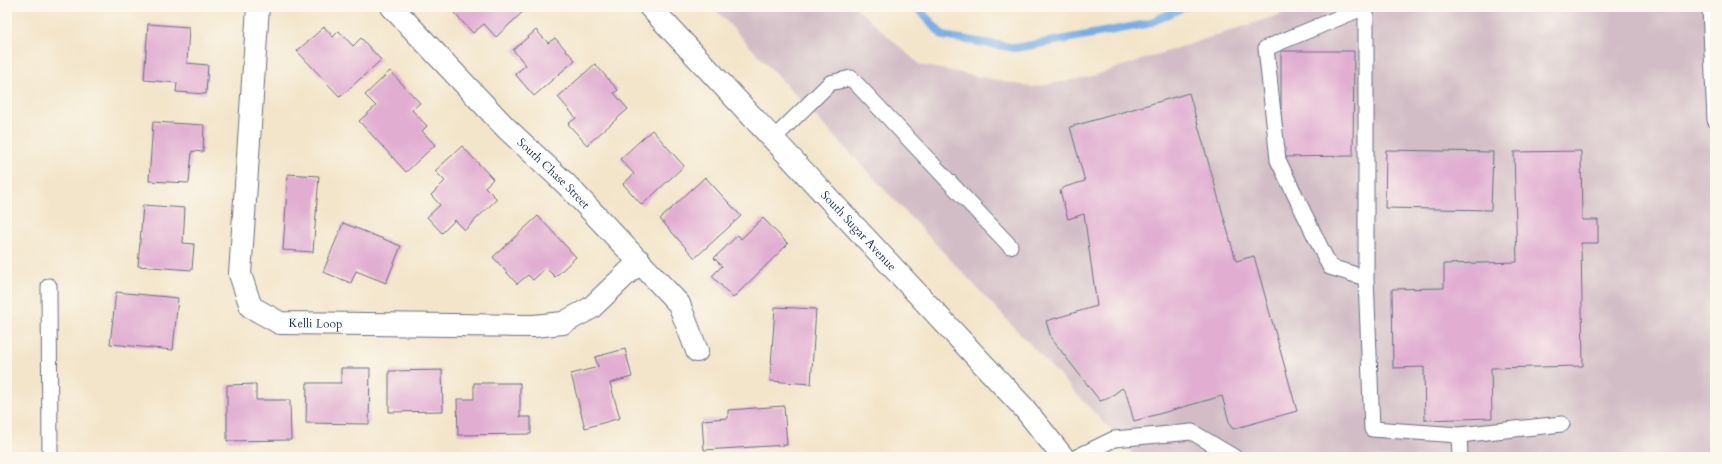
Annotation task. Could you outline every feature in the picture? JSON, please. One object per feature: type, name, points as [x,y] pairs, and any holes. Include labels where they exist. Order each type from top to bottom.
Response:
[{"type":"street","name":"Kelli Loop","points":[[258,7],[240,274],[251,307],[280,323],[534,326],[563,323],[591,308],[640,261]]},
{"type":"street","name":"South Chase Street","points":[[392,7],[506,128],[567,185],[679,304],[697,351]]},
{"type":"street","name":"South Sugar Avenue","points":[[650,7],[1024,408],[1063,457]]},
{"type":"lane","points":[[1366,278],[1330,267],[1278,160],[1266,48],[1366,7],[1366,278],[1372,429],[1459,435],[1562,424]]},
{"type":"lane","points":[[1710,7],[1715,120]]},
{"type":"lane","points":[[773,139],[830,83],[851,78],[1010,246]]},
{"type":"lane","points":[[49,286],[50,457]]},
{"type":"lane","points":[[1077,457],[1114,438],[1192,432],[1234,457]]},
{"type":"lane","points":[[1459,435],[1460,457]]},
{"type":"shaded area","points":[[713,7],[855,7],[920,65],[1032,87],[1089,77],[1303,7],[1715,7],[1715,457],[1136,457]]},
{"type":"building","points":[[459,7],[525,7],[526,9],[496,37],[484,24],[473,33],[453,12]]},
{"type":"building","points":[[148,24],[189,27],[187,63],[208,65],[206,94],[176,92],[177,83],[144,80]]},
{"type":"building","points":[[324,27],[333,37],[339,31],[353,46],[361,38],[381,60],[340,97],[297,51]]},
{"type":"building","points":[[536,30],[548,43],[555,38],[575,60],[534,96],[515,74],[526,65],[513,50]]},
{"type":"building","points":[[1281,51],[1354,51],[1353,156],[1281,157]]},
{"type":"building","points":[[595,64],[618,90],[614,93],[628,109],[587,145],[568,124],[576,118],[558,97]]},
{"type":"building","points":[[390,71],[420,103],[412,110],[427,126],[422,131],[435,145],[406,172],[359,121],[376,106],[365,95]]},
{"type":"building","points":[[1189,93],[1236,261],[1254,256],[1297,411],[1233,429],[1230,425],[1222,396],[1134,421],[1126,393],[1122,388],[1109,398],[1100,401],[1051,338],[1046,321],[1097,306],[1084,214],[1068,219],[1060,191],[1065,187],[1085,181],[1070,127]]},
{"type":"building","points":[[153,122],[204,125],[203,152],[192,151],[189,183],[149,181]]},
{"type":"building","points":[[652,130],[684,166],[642,205],[623,184],[634,174],[620,159]]},
{"type":"building","points":[[462,146],[493,179],[485,187],[497,199],[465,230],[455,220],[442,233],[427,217],[440,205],[431,195],[445,181],[435,171]]},
{"type":"building","points":[[1386,150],[1493,152],[1491,210],[1385,208]]},
{"type":"building","points":[[1581,151],[1582,220],[1598,220],[1598,243],[1581,243],[1583,366],[1491,368],[1492,418],[1425,420],[1424,367],[1393,368],[1392,289],[1444,288],[1444,264],[1517,262],[1514,152]]},
{"type":"building","points":[[288,174],[319,176],[313,252],[283,250]]},
{"type":"building","points":[[705,177],[741,216],[695,258],[660,219]]},
{"type":"building","points":[[143,205],[185,208],[183,243],[194,244],[192,270],[138,266]]},
{"type":"building","points":[[538,216],[576,257],[555,277],[546,268],[533,280],[528,275],[517,284],[493,257]]},
{"type":"building","points":[[763,218],[788,244],[733,298],[712,276],[722,266],[714,258],[738,235],[741,239]]},
{"type":"building","points":[[343,223],[401,246],[386,283],[356,271],[351,283],[323,272]]},
{"type":"building","points":[[116,292],[178,298],[173,350],[110,344]]},
{"type":"building","points":[[775,307],[816,309],[811,384],[770,381]]},
{"type":"building","points":[[625,349],[632,377],[610,383],[620,418],[585,428],[571,374],[598,367],[595,357]]},
{"type":"building","points":[[341,368],[370,368],[369,424],[306,423],[307,383],[341,383]]},
{"type":"building","points":[[442,370],[443,411],[389,412],[389,371]]},
{"type":"building","points":[[474,383],[520,383],[520,417],[531,417],[531,434],[458,435],[457,399],[474,399]]},
{"type":"building","points":[[256,384],[256,400],[290,400],[291,440],[227,441],[227,385]]},
{"type":"building","points":[[784,406],[787,445],[704,450],[702,420],[728,418],[728,410]]},
{"type":"waterway","points":[[917,7],[943,36],[1016,48],[1147,24],[1184,7]]}]
